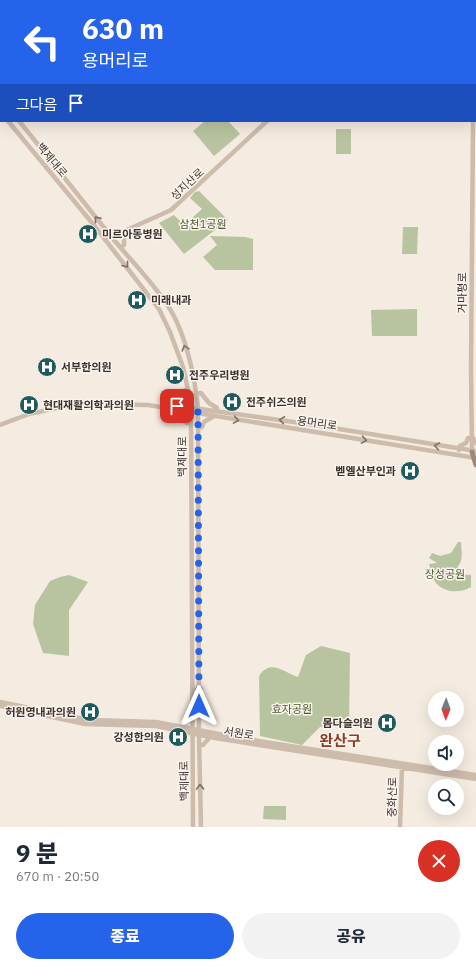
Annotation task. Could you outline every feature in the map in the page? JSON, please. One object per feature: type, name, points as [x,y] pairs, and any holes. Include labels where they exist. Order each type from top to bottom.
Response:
[{"type":"main road","name":"거마평로","points":[[474,452],[476,465]]},
{"type":"street","points":[[476,0],[476,36]]},
{"type":"street","name":"백제대로","points":[[9,122],[106,240],[159,309],[170,332],[183,367],[190,409],[193,827]]},
{"type":"street","name":"백제대로","points":[[20,122],[150,282],[170,310],[185,347],[195,383],[198,410],[199,745],[201,827]]},
{"type":"street","name":"성지산로","points":[[106,240],[124,230],[171,210],[266,122]]},
{"type":"street","name":"거마평로","points":[[473,122],[471,369],[472,438],[474,452]]},
{"type":"street","points":[[121,248],[124,245],[124,230]]},
{"type":"street","points":[[188,390],[185,390],[184,396],[177,407],[187,423],[190,424]]},
{"type":"street","points":[[196,394],[201,393],[209,403],[217,408],[216,414],[204,422],[202,428],[198,428]]},
{"type":"street","name":"용머리로","points":[[0,425],[29,414],[58,408],[110,403],[177,407],[475,458]]},
{"type":"street","name":"용머리로","points":[[216,414],[308,424],[474,452]]},
{"type":"street","points":[[459,450],[460,446],[466,443],[468,438],[472,438],[476,442]]},
{"type":"street","name":"서원로","points":[[0,702],[89,720],[153,721],[192,731],[199,736],[210,738],[476,779]]},
{"type":"street","name":"서원로","points":[[0,706],[85,724],[156,726],[192,731],[199,730],[240,738],[476,775]]},
{"type":"street","points":[[199,745],[203,745],[210,738]]},
{"type":"street","name":"중화산로","points":[[400,827],[402,768]]},
{"type":"green space","points":[[204,122],[229,122],[240,134],[214,156],[193,131]]},
{"type":"green space","points":[[336,129],[351,129],[351,154],[336,154]]},
{"type":"green space","name":"삼천1공원","points":[[199,191],[228,220],[184,254],[159,223],[174,215],[184,225],[202,209],[190,198],[195,192]]},
{"type":"green space","points":[[403,227],[418,227],[417,254],[402,254]]},
{"type":"green space","points":[[210,236],[245,237],[253,239],[253,270],[215,270],[203,257],[217,245]]},
{"type":"green space","points":[[417,309],[417,336],[372,336],[371,310]]},
{"type":"green space","name":"장성공원","points":[[458,542],[461,542],[462,554],[458,566],[458,574],[471,575],[471,587],[462,591],[451,591],[441,588],[432,577],[429,564],[437,563],[429,558],[432,553],[440,556],[451,553]]},
{"type":"green space","points":[[69,575],[88,582],[69,610],[69,656],[43,653],[33,624],[35,605],[50,581]]},
{"type":"green space","name":"효자공원","points":[[321,646],[350,653],[349,726],[320,727],[302,745],[260,736],[259,676],[268,668],[273,667],[298,677],[306,655]]},
{"type":"green space","points":[[264,806],[286,806],[286,820],[263,819]]},
{"type":"place","name":"미르아동병원","points":[[88,234]]},
{"type":"place","name":"미래내과","points":[[137,300]]},
{"type":"place","name":"서부한의원","points":[[47,367]]},
{"type":"place","name":"전주우리병원","points":[[175,375]]},
{"type":"place","name":"전주쉬즈의원","points":[[232,402]]},
{"type":"place","name":"현대재활의학과의원","points":[[29,405]]},
{"type":"place","name":"벧엘산부인과","points":[[410,471]]},
{"type":"place","name":"허원영내과의원","points":[[90,712]]},
{"type":"place","name":"몸다슬의원","points":[[387,723]]},
{"type":"place","name":"강성한의원","points":[[178,737]]},
{"type":"district","name":"완산구","points":[[340,741]]},
{"type":"route","points":[[177,406],[198,408],[199,706]]}]
